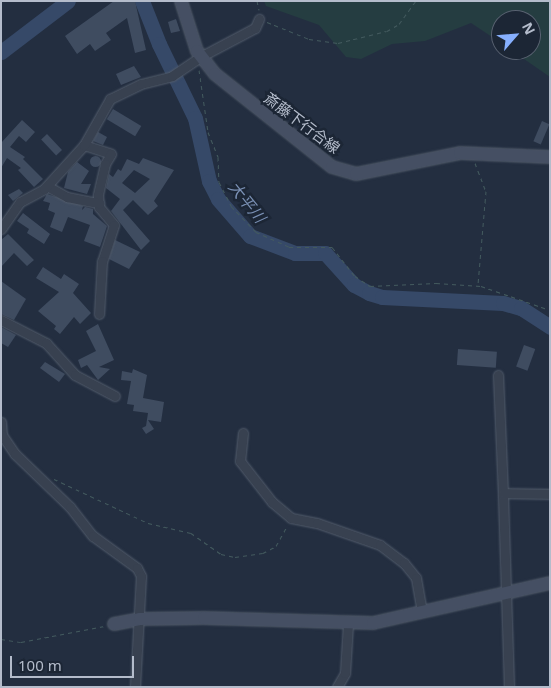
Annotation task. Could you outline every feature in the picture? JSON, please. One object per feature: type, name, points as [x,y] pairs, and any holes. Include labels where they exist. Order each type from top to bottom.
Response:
[{"type":"main road","name":"斎藤下行合線","points":[[181,1],[198,58],[221,80],[325,163],[356,174],[442,155],[474,153],[550,157]]},
{"type":"main road","points":[[114,624],[140,618],[204,618],[348,624],[373,623],[550,583]]},
{"type":"street","points":[[1,229],[20,202],[47,186],[84,144],[110,98],[141,84],[172,76],[198,58],[255,28],[259,19]]},
{"type":"street","points":[[84,144],[111,154],[99,189],[99,203],[114,226],[102,261],[99,314]]},
{"type":"street","points":[[47,186],[67,197],[99,203]]},
{"type":"street","points":[[1,320],[46,343],[75,375],[115,396]]},
{"type":"street","points":[[498,375],[509,687]]},
{"type":"street","points":[[1,422],[2,436],[15,454],[70,507],[93,536],[138,568],[141,576],[140,618],[135,687]]},
{"type":"street","points":[[243,433],[240,461],[260,488],[291,518],[317,523],[380,545],[413,571],[422,611]]},
{"type":"street","points":[[503,493],[550,494]]},
{"type":"street","points":[[338,687],[345,673],[348,624]]},
{"type":"path","points":[[259,19],[309,39],[338,43],[387,31],[399,24],[416,1]]},
{"type":"path","points":[[198,58],[208,132],[218,157],[218,182],[231,206],[256,232],[290,247],[332,247],[355,276],[370,286],[436,283],[478,286],[550,310]]},
{"type":"path","points":[[474,153],[486,190],[478,286]]},
{"type":"path","points":[[44,483],[53,479],[64,483],[148,523],[191,533],[216,552],[235,557],[256,555],[273,548],[291,518]]},
{"type":"path","points":[[1,639],[21,642],[114,624]]},
{"type":"green space","points":[[264,1],[550,1],[550,77],[525,60],[541,60],[541,10],[491,10],[491,36],[471,23],[425,41],[392,44],[361,59],[346,57],[319,25],[266,6]]},
{"type":"building","points":[[114,1],[135,1],[146,50],[135,53],[127,18],[106,33],[111,40],[95,51],[90,44],[77,54],[65,36]]},
{"type":"building","points":[[176,19],[180,31],[171,33],[168,22]]},
{"type":"building","points":[[134,66],[141,77],[121,85],[116,74]]},
{"type":"building","points":[[113,109],[141,126],[135,136],[107,119]]},
{"type":"building","points":[[22,120],[35,132],[26,142],[19,136],[10,147],[25,157],[23,159],[43,179],[34,187],[18,170],[21,168],[7,158],[1,168],[1,143]]},
{"type":"building","points":[[542,121],[549,124],[541,144],[533,141]]},
{"type":"building","points":[[98,132],[107,137],[103,145],[93,141]]},
{"type":"building","points":[[47,134],[62,150],[56,156],[41,139]]},
{"type":"building","points":[[93,156],[97,156],[100,161],[99,165],[93,166],[90,163],[90,159]]},
{"type":"building","points":[[143,158],[174,170],[154,201],[158,206],[148,215],[133,200],[123,210],[150,241],[141,250],[111,211],[120,199],[106,188],[109,174],[113,177],[118,169],[121,171],[127,159],[139,164]],"holes":[[[134,170],[150,179],[135,193],[122,183]]]},
{"type":"building","points":[[77,162],[89,171],[81,184],[91,184],[87,194],[64,188],[68,172]]},
{"type":"building","points":[[19,189],[23,193],[13,201],[8,195]]},
{"type":"building","points":[[47,194],[83,206],[82,210],[85,207],[93,209],[93,214],[107,226],[100,247],[84,241],[90,225],[68,217],[62,232],[50,227],[55,213],[48,210],[50,203],[43,201]]},
{"type":"building","points":[[23,213],[50,234],[44,244],[27,233],[29,229],[17,221]]},
{"type":"building","points":[[8,234],[34,260],[27,266],[14,253],[1,267],[1,240]]},
{"type":"building","points":[[115,240],[140,252],[129,269],[109,259]]},
{"type":"building","points":[[43,267],[61,279],[64,274],[79,284],[73,293],[91,313],[80,324],[74,317],[60,334],[54,329],[56,326],[38,311],[59,292],[36,278]]},
{"type":"building","points":[[1,281],[26,299],[14,320],[1,314]]},
{"type":"building","points":[[98,324],[114,360],[99,367],[110,369],[98,380],[87,365],[81,368],[78,360],[96,351],[86,331]]},
{"type":"building","points":[[1,327],[16,335],[8,347],[1,343]]},
{"type":"building","points":[[524,345],[535,349],[527,371],[516,367]]},
{"type":"building","points":[[458,349],[497,352],[496,368],[457,365]]},
{"type":"building","points":[[45,362],[65,374],[59,382],[40,368]]},
{"type":"building","points":[[133,369],[147,375],[143,398],[164,402],[161,422],[148,420],[154,429],[146,434],[142,428],[146,426],[148,413],[133,411],[134,405],[127,404],[131,381],[121,380],[122,371],[132,373]]},
{"type":"waterway","points":[[1,52],[68,1]]},
{"type":"waterway","name":"大平川","points":[[142,1],[159,44],[195,118],[209,181],[218,199],[250,236],[295,253],[325,253],[354,285],[382,297],[503,303],[521,308],[550,327]]}]
